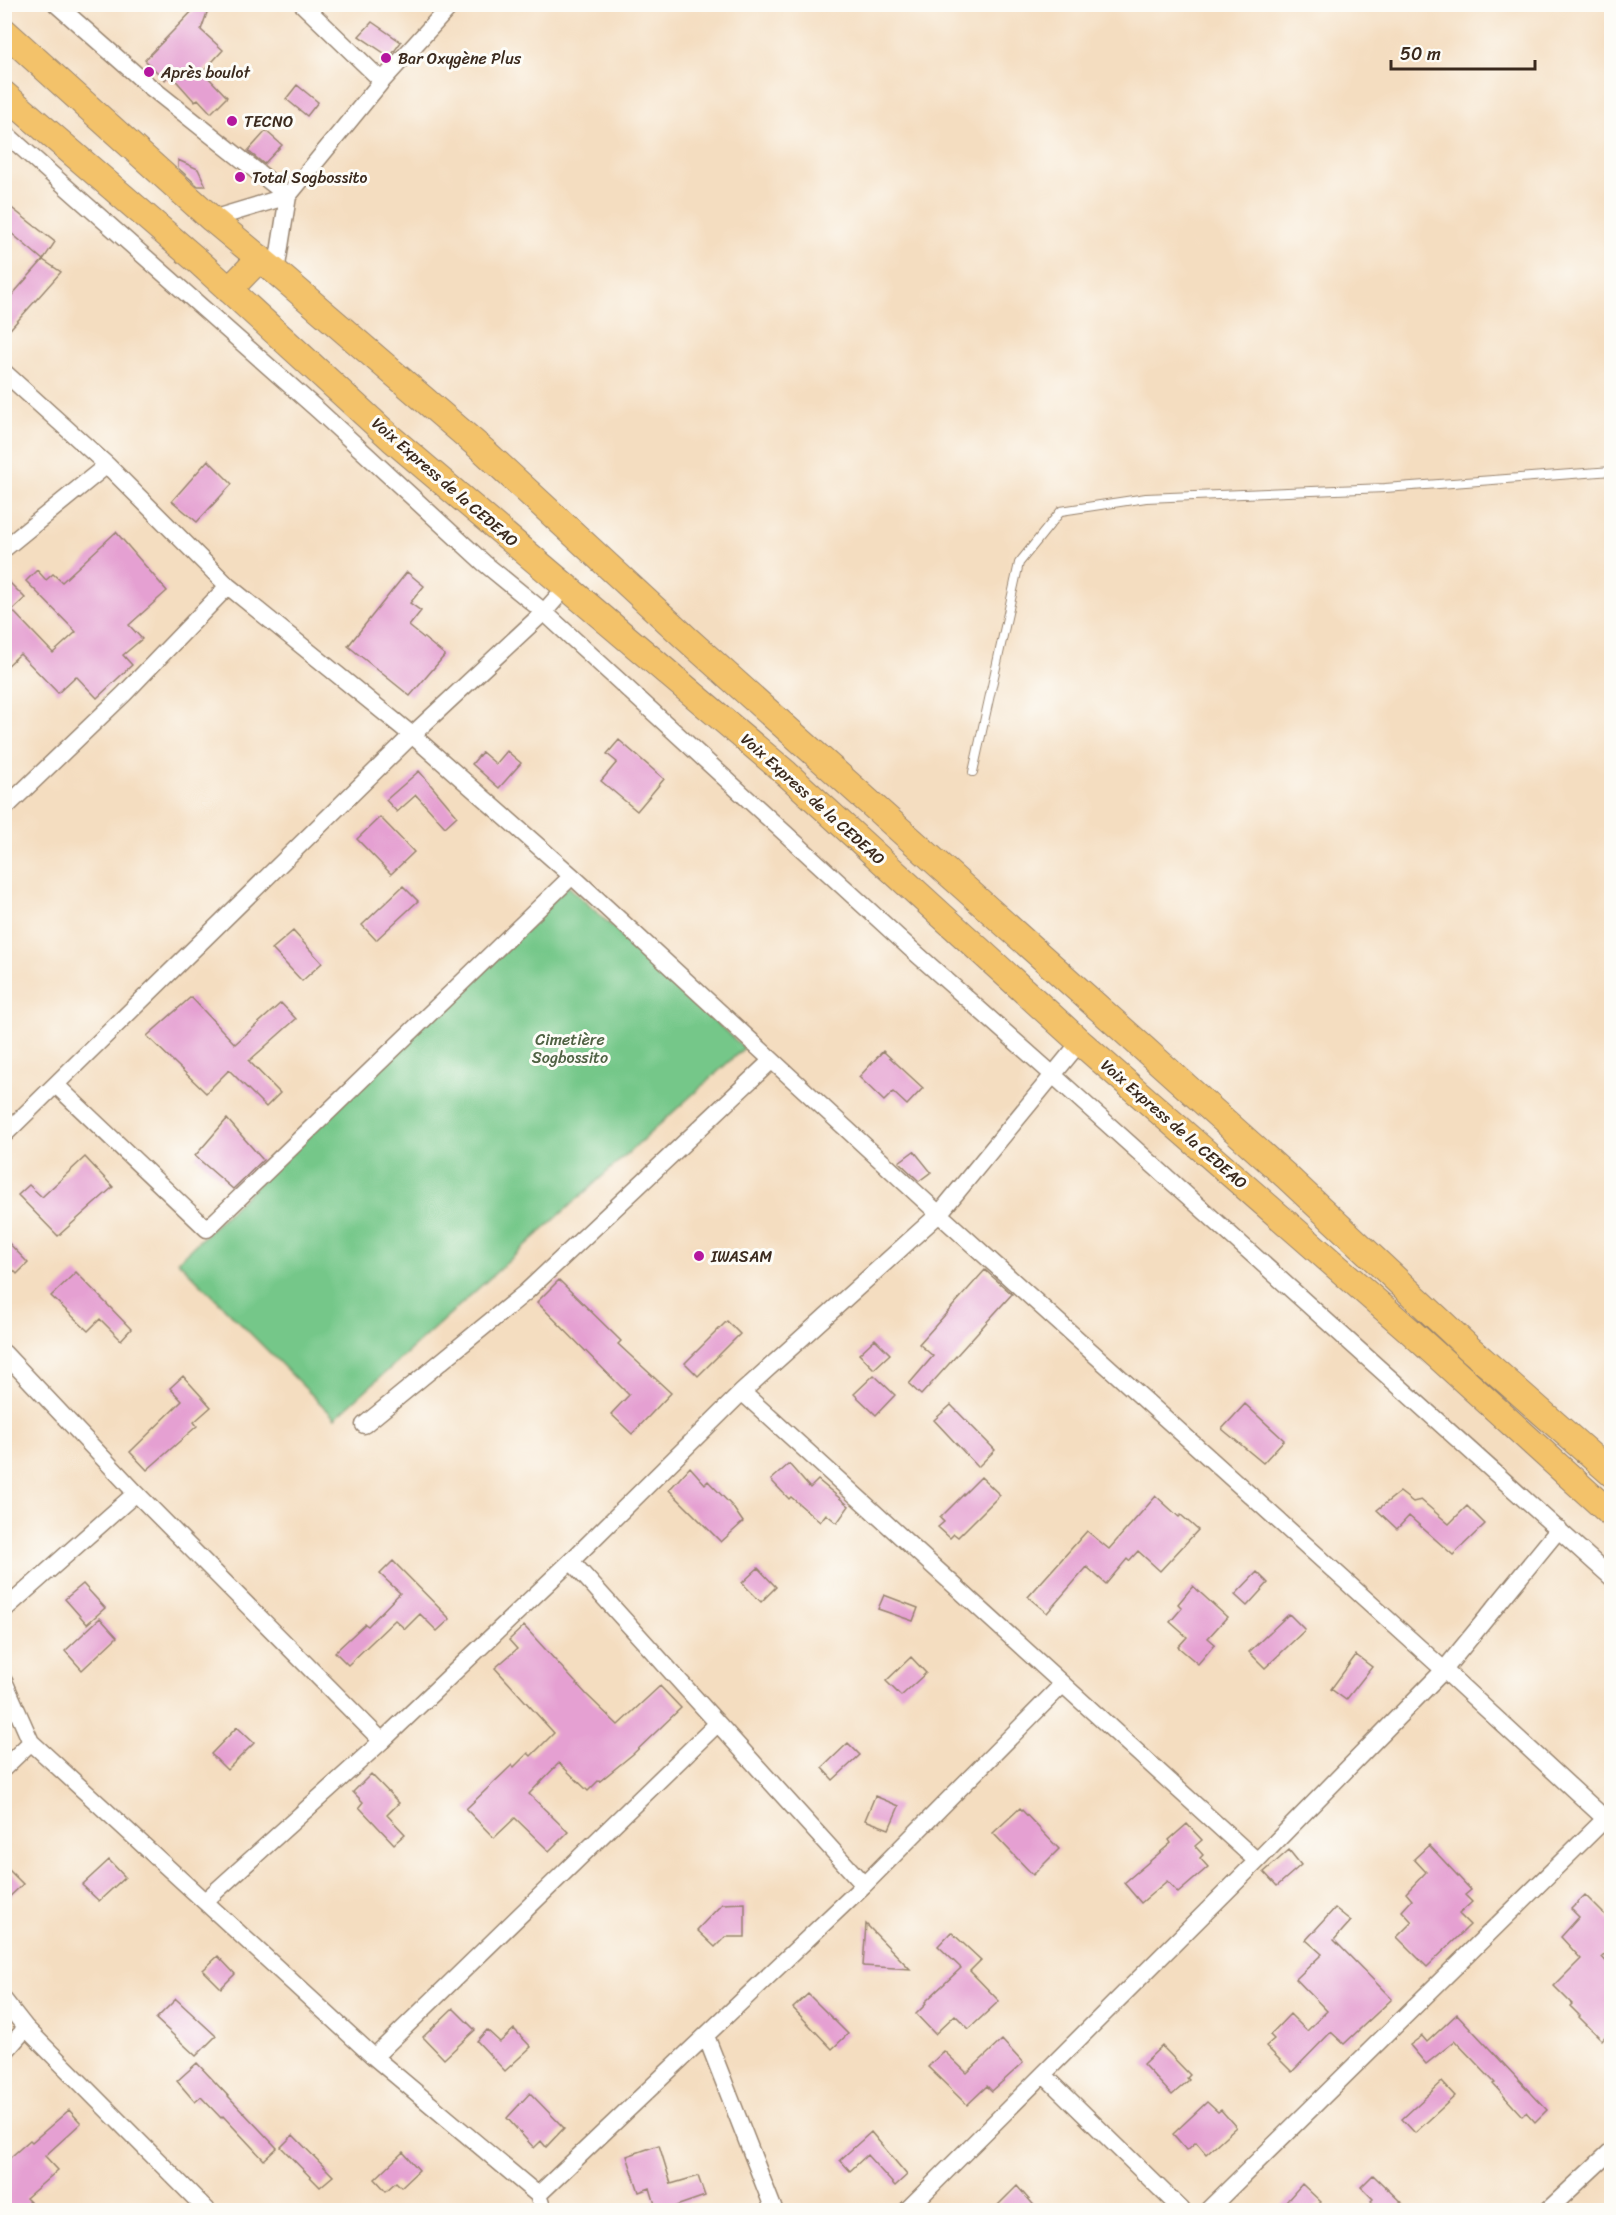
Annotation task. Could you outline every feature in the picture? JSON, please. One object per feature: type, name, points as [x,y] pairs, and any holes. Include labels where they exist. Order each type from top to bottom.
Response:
[{"type":"main road","points":[[4,31],[212,219],[484,451],[686,638],[1286,1176],[1469,1348],[1611,1474]]},
{"type":"main road","name":"Voix Express de la CEDEAO","points":[[4,94],[229,290],[392,439],[787,774],[1080,1042],[1410,1331],[1611,1515]]},
{"type":"main road","points":[[229,290],[268,265]]},
{"type":"main road","points":[[944,918],[970,892]]},
{"type":"street","points":[[56,4],[148,85],[288,196]]},
{"type":"street","points":[[302,4],[382,81]]},
{"type":"street","points":[[268,265],[288,196],[382,81],[452,4]]},
{"type":"street","points":[[4,132],[319,411],[484,563],[544,612],[910,948],[1611,1578]]},
{"type":"street","points":[[212,219],[288,196]]},
{"type":"street","points":[[4,372],[106,465],[228,586],[412,735],[572,876],[939,1214],[1444,1670],[1608,1822],[1208,2211]]},
{"type":"street","points":[[4,549],[106,465]]},
{"type":"street","points":[[4,809],[124,694],[228,586]]},
{"type":"street","points":[[4,1134],[412,735],[544,612],[567,586]]},
{"type":"street","points":[[56,1085],[207,1229],[572,876]]},
{"type":"street","points":[[205,1900],[382,1741],[571,1561],[742,1392],[939,1214],[1080,1042]]},
{"type":"street","points":[[364,1425],[526,1292],[771,1060]]},
{"type":"street","points":[[4,1353],[136,1493],[382,1741]]},
{"type":"street","points":[[742,1392],[1257,1861]]},
{"type":"street","points":[[4,1610],[136,1493]]},
{"type":"street","points":[[907,2211],[1257,1861],[1444,1670],[1558,1529]]},
{"type":"street","points":[[571,1561],[864,1885]]},
{"type":"street","points":[[4,1681],[31,1742],[374,2057],[541,2203],[706,2036],[864,1885],[1064,1684]]},
{"type":"street","points":[[374,2057],[717,1724]]},
{"type":"street","points":[[4,1768],[31,1742]]},
{"type":"street","points":[[4,2000],[26,2028],[207,2211]]},
{"type":"street","points":[[4,2053],[26,2028]]},
{"type":"street","points":[[706,2036],[774,2211]]},
{"type":"street","points":[[1044,2074],[1182,2211]]},
{"type":"street","points":[[1548,2211],[1611,2150]]},
{"type":"lane","points":[[973,772],[1019,563],[1061,511],[1146,498],[1385,488],[1611,471]]},
{"type":"green space","name":"Cimetière Sogbossito","points":[[568,886],[744,1048],[335,1418],[178,1261]]},
{"type":"building","points":[[199,4],[210,4],[201,30],[223,50],[203,72],[227,97],[211,113],[198,99],[195,102],[170,74],[165,80],[145,60]]},
{"type":"building","points":[[372,22],[401,42],[390,57],[359,36]]},
{"type":"building","points":[[297,85],[318,102],[307,116],[286,99]]},
{"type":"building","points":[[266,131],[282,145],[264,164],[248,151]]},
{"type":"building","points":[[178,160],[198,169],[206,186],[198,186],[178,168]]},
{"type":"building","points":[[4,202],[55,242],[43,260],[4,227]]},
{"type":"building","points":[[43,260],[61,272],[4,336],[4,304]]},
{"type":"building","points":[[208,460],[232,484],[197,522],[172,501]]},
{"type":"building","points":[[116,532],[167,591],[129,625],[142,639],[123,655],[132,665],[97,698],[76,676],[58,693],[20,654],[4,669],[4,577],[25,598],[12,610],[53,653],[76,632],[26,581],[37,570],[46,580],[53,574],[62,582]]},
{"type":"building","points":[[407,572],[424,586],[410,603],[421,611],[409,626],[445,655],[410,696],[348,646]]},
{"type":"building","points":[[619,740],[664,779],[637,811],[601,781],[617,762],[607,754]]},
{"type":"building","points":[[507,751],[521,763],[499,788],[472,764],[482,752],[496,764]]},
{"type":"building","points":[[419,771],[457,816],[445,827],[416,795],[397,812],[386,800]]},
{"type":"building","points":[[380,817],[414,852],[391,874],[357,839]]},
{"type":"building","points":[[403,886],[418,901],[376,940],[362,925]]},
{"type":"building","points":[[293,931],[322,963],[302,981],[272,949]]},
{"type":"building","points":[[191,997],[235,1044],[281,1003],[296,1019],[249,1061],[280,1093],[266,1107],[229,1070],[206,1093],[147,1036]]},
{"type":"building","points":[[883,1051],[923,1088],[907,1105],[893,1092],[884,1101],[859,1077]]},
{"type":"building","points":[[227,1119],[263,1160],[233,1189],[195,1156]]},
{"type":"building","points":[[914,1151],[931,1172],[919,1181],[899,1162]]},
{"type":"building","points":[[85,1157],[113,1187],[58,1236],[18,1195],[29,1185],[42,1197]]},
{"type":"building","points":[[4,1238],[28,1263],[17,1274],[4,1260]]},
{"type":"building","points":[[985,1270],[1012,1294],[921,1395],[909,1384],[933,1356],[919,1344]]},
{"type":"building","points":[[76,1272],[131,1329],[121,1340],[100,1319],[88,1331],[51,1296]]},
{"type":"building","points":[[559,1280],[621,1341],[618,1344],[671,1393],[632,1434],[611,1414],[629,1395],[537,1302]]},
{"type":"building","points":[[727,1321],[740,1334],[698,1376],[685,1363]]},
{"type":"building","points":[[875,1339],[890,1354],[874,1369],[859,1354]]},
{"type":"building","points":[[874,1375],[895,1395],[876,1415],[854,1394]]},
{"type":"building","points":[[183,1376],[211,1407],[194,1422],[197,1426],[147,1470],[130,1452],[182,1401],[170,1388]]},
{"type":"building","points":[[1245,1404],[1284,1440],[1263,1463],[1222,1429]]},
{"type":"building","points":[[951,1405],[995,1450],[978,1467],[934,1420]]},
{"type":"building","points":[[789,1464],[810,1488],[818,1480],[849,1506],[837,1523],[826,1514],[820,1522],[791,1497],[789,1499],[771,1480]]},
{"type":"building","points":[[690,1467],[705,1484],[708,1481],[732,1506],[743,1522],[721,1542],[669,1490]]},
{"type":"building","points":[[981,1477],[1000,1495],[958,1537],[954,1534],[950,1538],[938,1527],[944,1522],[940,1518]]},
{"type":"building","points":[[1400,1492],[1413,1502],[1421,1500],[1449,1524],[1467,1506],[1485,1524],[1453,1555],[1409,1516],[1397,1529],[1377,1510]]},
{"type":"building","points":[[1156,1496],[1179,1517],[1181,1515],[1198,1530],[1160,1571],[1138,1551],[1129,1561],[1127,1559],[1106,1584],[1087,1567],[1047,1613],[1028,1597],[1087,1531],[1109,1549]]},
{"type":"building","points":[[393,1561],[450,1619],[437,1631],[420,1614],[405,1629],[395,1620],[348,1665],[335,1652],[365,1624],[368,1626],[400,1593],[380,1574]]},
{"type":"building","points":[[758,1568],[776,1587],[761,1602],[742,1583]]},
{"type":"building","points":[[1257,1572],[1268,1583],[1247,1606],[1235,1595]]},
{"type":"building","points":[[83,1584],[105,1608],[87,1624],[65,1599]]},
{"type":"building","points":[[1193,1586],[1227,1617],[1208,1638],[1215,1644],[1198,1664],[1178,1647],[1187,1637],[1170,1622],[1182,1608],[1178,1604]]},
{"type":"building","points":[[884,1595],[918,1608],[913,1621],[878,1609]]},
{"type":"building","points":[[1289,1614],[1305,1630],[1265,1668],[1249,1652]]},
{"type":"building","points":[[100,1618],[117,1637],[82,1670],[65,1651]]},
{"type":"building","points":[[524,1626],[587,1695],[618,1725],[660,1686],[681,1708],[633,1754],[588,1791],[559,1763],[529,1794],[568,1832],[549,1851],[515,1818],[494,1838],[466,1809],[512,1765],[514,1767],[528,1753],[531,1756],[554,1733],[495,1668],[517,1649],[509,1640]]},
{"type":"building","points":[[1356,1655],[1372,1667],[1346,1700],[1331,1689]]},
{"type":"building","points":[[911,1657],[926,1673],[901,1696],[886,1681]]},
{"type":"building","points":[[237,1727],[254,1743],[227,1770],[211,1754]]},
{"type":"building","points":[[848,1743],[860,1755],[833,1780],[822,1768]]},
{"type":"building","points":[[371,1774],[399,1803],[387,1815],[405,1834],[394,1844],[359,1807],[363,1802],[353,1792]]},
{"type":"building","points":[[875,1796],[899,1806],[889,1829],[865,1820]]},
{"type":"building","points":[[1020,1808],[1059,1849],[1033,1875],[993,1833]]},
{"type":"building","points":[[1187,1824],[1202,1840],[1195,1846],[1203,1855],[1200,1858],[1208,1867],[1178,1893],[1167,1881],[1141,1903],[1124,1883],[1171,1843],[1169,1840]]},
{"type":"building","points":[[1429,1845],[1471,1890],[1465,1895],[1472,1902],[1459,1914],[1470,1925],[1427,1967],[1397,1937],[1412,1922],[1402,1911],[1412,1900],[1406,1893],[1426,1872],[1414,1859]]},
{"type":"building","points":[[1289,1850],[1301,1865],[1277,1886],[1264,1872]]},
{"type":"building","points":[[109,1860],[125,1877],[99,1901],[82,1885]]},
{"type":"building","points":[[4,1865],[23,1884],[4,1902]]},
{"type":"building","points":[[1585,1895],[1611,1921],[1611,1948],[1602,1957],[1611,1967],[1611,2030],[1602,2040],[1579,2017],[1570,2006],[1572,2004],[1554,1986],[1581,1959],[1561,1937],[1579,1917],[1571,1909]]},
{"type":"building","points":[[745,1903],[745,1937],[725,1937],[715,1947],[697,1930],[722,1904]]},
{"type":"building","points":[[1335,1908],[1351,1921],[1334,1940],[1392,1999],[1344,2044],[1331,2032],[1292,2072],[1266,2046],[1274,2039],[1270,2035],[1290,2014],[1307,2031],[1327,2011],[1296,1979],[1322,1954],[1306,1940]]},
{"type":"building","points":[[866,1924],[910,1969],[863,1966]]},
{"type":"building","points":[[951,1932],[981,1960],[970,1971],[999,2001],[969,2029],[955,2015],[935,2034],[916,2014],[926,2004],[925,2002],[961,1968],[938,1946]]},
{"type":"building","points":[[218,1956],[235,1974],[221,1988],[203,1970]]},
{"type":"building","points":[[808,1994],[848,2034],[832,2049],[793,2008]]},
{"type":"building","points":[[176,1999],[216,2036],[196,2056],[156,2019]]},
{"type":"building","points":[[453,2008],[475,2030],[444,2059],[423,2037]]},
{"type":"building","points":[[1457,2014],[1547,2110],[1535,2122],[1526,2112],[1522,2116],[1493,2084],[1495,2083],[1455,2041],[1426,2064],[1410,2045],[1422,2036],[1427,2042]]},
{"type":"building","points":[[514,2029],[531,2047],[505,2071],[477,2041],[487,2030],[500,2042]]},
{"type":"building","points":[[1002,2040],[1023,2063],[992,2091],[987,2086],[967,2105],[928,2067],[944,2051],[967,2073]]},
{"type":"building","points":[[1162,2046],[1190,2075],[1187,2078],[1189,2080],[1172,2095],[1143,2064]]},
{"type":"building","points":[[197,2063],[277,2148],[264,2160],[223,2116],[221,2118],[201,2097],[195,2102],[177,2081]]},
{"type":"building","points":[[1442,2082],[1455,2096],[1415,2133],[1402,2119]]},
{"type":"building","points":[[530,2093],[564,2128],[546,2147],[541,2141],[534,2148],[507,2118]]},
{"type":"building","points":[[1207,2102],[1218,2112],[1221,2110],[1236,2127],[1206,2154],[1196,2142],[1187,2150],[1173,2134]]},
{"type":"building","points":[[69,2110],[81,2123],[45,2156],[58,2170],[26,2198],[39,2211],[4,2211],[4,2163]]},
{"type":"building","points":[[871,2132],[907,2175],[895,2186],[867,2155],[850,2171],[840,2160]]},
{"type":"building","points":[[293,2135],[333,2176],[320,2187],[281,2147]]},
{"type":"building","points":[[659,2145],[671,2184],[698,2176],[705,2196],[676,2206],[677,2211],[657,2211],[650,2188],[639,2192],[627,2156]]},
{"type":"building","points":[[403,2152],[419,2170],[401,2187],[396,2182],[386,2191],[375,2179]]},
{"type":"building","points":[[1373,2175],[1410,2211],[1380,2211],[1371,2201],[1373,2199],[1361,2187]]},
{"type":"building","points":[[1302,2184],[1321,2202],[1312,2211],[1278,2211]]},
{"type":"building","points":[[1017,2186],[1039,2211],[992,2211]]},
{"type":"place","name":"Bar Oxygène Plus","points":[[386,58]]},
{"type":"place","name":"Après boulot","points":[[149,72]]},
{"type":"place","name":"TECNO","points":[[232,121]]},
{"type":"place","name":"Total Sogbossito","points":[[240,177]]},
{"type":"place","name":"IWASAM","points":[[699,1256]]}]
